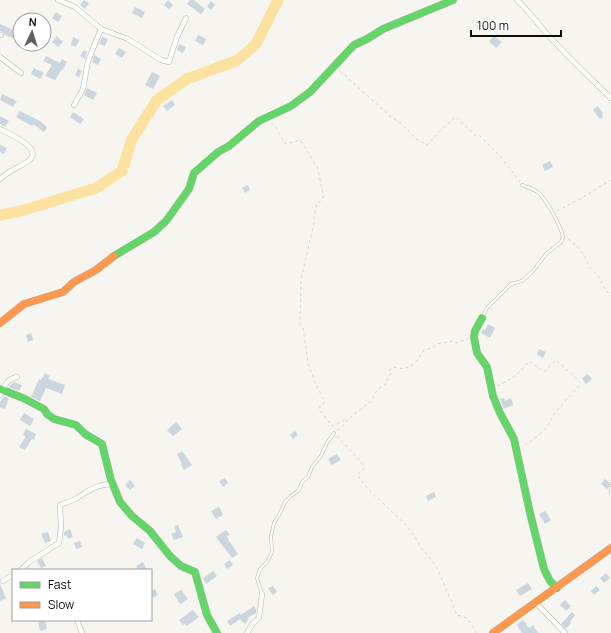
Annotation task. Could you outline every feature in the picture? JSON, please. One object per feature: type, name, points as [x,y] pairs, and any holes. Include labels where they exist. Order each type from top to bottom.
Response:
[{"type":"street","points":[[58,0],[75,7],[101,29],[128,39],[161,60],[169,62],[177,37],[186,18]]},
{"type":"street","points":[[0,323],[24,304],[63,292],[74,282],[96,270],[111,258],[154,232],[166,221],[189,189],[194,173],[218,152],[229,146],[248,131],[254,124],[291,106],[310,92],[354,45],[383,29],[428,12],[453,0]]},
{"type":"street","points":[[518,0],[528,9],[540,26],[564,53],[611,98]]},
{"type":"street","points":[[74,106],[84,89],[88,61],[101,29]]},
{"type":"street","points":[[0,57],[21,73]]},
{"type":"street","points":[[0,129],[26,143],[31,148],[33,153],[31,159],[8,172],[0,179]]},
{"type":"street","points":[[482,318],[475,331],[474,337],[477,353],[487,367],[500,413],[514,440],[544,569],[550,581],[557,588]]},
{"type":"street","points":[[17,377],[8,380],[1,391],[23,398],[44,409],[47,414],[54,419],[76,425],[85,434],[102,444],[112,484],[117,492],[120,502],[132,516],[150,531],[170,556],[181,566],[195,572],[207,615],[217,633]]},
{"type":"street","points":[[22,569],[29,562],[59,543],[61,528],[60,505],[76,499],[81,494],[101,484],[112,484]]},
{"type":"street","points":[[493,633],[611,548]]},
{"type":"street","points":[[3,580],[12,576]]},
{"type":"street","points":[[247,633],[253,623],[259,618],[262,594]]},
{"type":"street","points":[[536,603],[565,633]]},
{"type":"street","points":[[77,621],[82,633]]},
{"type":"lane","points":[[482,318],[487,308],[511,284],[522,281],[533,271],[546,254],[561,242],[563,237],[553,213],[540,193],[532,188],[522,185]]},
{"type":"lane","points":[[262,594],[258,578],[260,569],[272,552],[271,536],[274,523],[285,502],[290,496],[299,490],[302,482],[308,477],[312,466],[321,456],[334,433]]},
{"type":"lane","points":[[611,488],[611,493]]},
{"type":"path","points":[[335,67],[416,139],[427,145],[456,117],[476,136],[479,135],[500,156],[522,185]]},
{"type":"path","points":[[266,118],[276,127],[286,144],[300,140],[308,150],[318,168],[324,197],[318,203],[301,279],[300,324],[303,328],[310,368],[316,385],[325,402],[319,409],[332,426],[342,420],[348,419]]},
{"type":"path","points":[[553,213],[582,198],[611,180]]},
{"type":"path","points":[[563,237],[577,246],[584,255],[590,268],[599,277],[603,286],[611,296]]},
{"type":"path","points":[[474,337],[456,343],[437,344],[432,348],[424,350],[412,366],[401,369],[393,367],[389,371],[391,374],[387,380],[387,383],[378,389],[371,401],[348,419],[341,428],[334,433],[362,463],[364,469],[357,475],[368,489],[407,526],[421,548],[437,568],[457,615],[467,618],[477,633]]},
{"type":"path","points":[[492,388],[508,382],[519,374],[529,361],[544,372],[556,360],[581,384],[557,411],[548,425],[517,451]]},
{"type":"building","points":[[84,0],[89,3],[85,9],[80,5]]},
{"type":"building","points":[[168,0],[173,5],[169,9],[164,5]]},
{"type":"building","points":[[190,0],[194,0],[205,9],[201,14],[187,4]]},
{"type":"building","points":[[211,1],[215,5],[211,10],[207,7]]},
{"type":"building","points":[[135,7],[145,12],[142,18],[132,13]]},
{"type":"building","points":[[56,12],[62,16],[58,22],[52,18]]},
{"type":"building","points":[[486,18],[490,23],[480,31],[476,26]]},
{"type":"building","points":[[0,24],[12,29],[12,38],[5,35],[0,31]]},
{"type":"building","points":[[198,35],[206,39],[203,45],[195,41]]},
{"type":"building","points":[[57,36],[63,42],[58,47],[52,42]]},
{"type":"building","points":[[494,36],[502,42],[496,48],[489,41]]},
{"type":"building","points":[[73,37],[79,40],[76,47],[71,45]]},
{"type":"building","points":[[102,37],[108,39],[105,46],[99,44]]},
{"type":"building","points":[[179,44],[186,47],[183,53],[177,50]]},
{"type":"building","points":[[119,48],[126,52],[122,58],[115,54]]},
{"type":"building","points":[[84,50],[87,52],[85,59],[80,56]]},
{"type":"building","points":[[94,55],[101,59],[98,65],[92,62]]},
{"type":"building","points":[[46,56],[60,63],[62,59],[67,62],[55,80],[45,76],[52,65],[43,61]]},
{"type":"building","points":[[34,68],[44,73],[40,79],[31,74]]},
{"type":"building","points":[[78,69],[82,71],[79,77],[75,75]]},
{"type":"building","points":[[152,72],[160,76],[153,89],[145,85]]},
{"type":"building","points":[[87,88],[97,93],[93,100],[84,95]]},
{"type":"building","points":[[2,94],[17,101],[13,107],[0,100]]},
{"type":"building","points":[[172,100],[175,105],[167,111],[163,106]]},
{"type":"building","points":[[598,106],[603,113],[603,117],[600,119],[593,110]]},
{"type":"building","points":[[20,111],[40,121],[47,127],[44,132],[33,124],[32,126],[16,117]]},
{"type":"building","points":[[73,112],[84,119],[80,124],[70,117]]},
{"type":"building","points":[[0,116],[9,121],[5,127],[0,124]]},
{"type":"building","points":[[0,145],[7,148],[4,154],[0,152]]},
{"type":"building","points":[[550,161],[553,167],[545,171],[542,165]]},
{"type":"building","points":[[248,185],[250,190],[245,193],[242,188]]},
{"type":"building","points":[[488,324],[495,328],[490,338],[481,333],[483,329],[485,330]]},
{"type":"building","points":[[31,333],[33,340],[28,342],[26,335]]},
{"type":"building","points":[[539,349],[546,352],[543,358],[537,354]]},
{"type":"building","points":[[45,373],[50,376],[48,379],[65,385],[62,394],[46,388],[40,401],[31,397],[39,379],[41,380]]},
{"type":"building","points":[[588,374],[592,379],[586,384],[582,378]]},
{"type":"building","points":[[14,382],[22,385],[19,391],[8,387]]},
{"type":"building","points":[[4,396],[9,398],[5,409],[0,407],[0,402]]},
{"type":"building","points":[[504,398],[505,401],[511,398],[513,405],[504,409],[500,399]]},
{"type":"building","points":[[24,413],[34,419],[30,426],[20,420]]},
{"type":"building","points":[[176,422],[182,429],[173,436],[167,430]]},
{"type":"building","points":[[26,429],[36,434],[34,440],[32,439],[25,450],[19,447],[25,438],[23,435]]},
{"type":"building","points":[[295,431],[298,435],[293,439],[290,435]]},
{"type":"building","points":[[182,451],[192,465],[184,470],[177,454]]},
{"type":"building","points":[[337,454],[341,460],[332,465],[328,459]]},
{"type":"building","points":[[225,478],[228,483],[223,487],[219,481]]},
{"type":"building","points":[[605,479],[611,484],[607,489],[601,484]]},
{"type":"building","points":[[130,480],[135,486],[130,490],[125,485]]},
{"type":"building","points":[[434,492],[436,497],[428,501],[426,496]]},
{"type":"building","points":[[219,507],[223,515],[216,519],[211,511]]},
{"type":"building","points":[[545,511],[551,520],[545,524],[539,514]]},
{"type":"building","points":[[178,525],[183,537],[174,540],[171,534],[176,532],[174,526]]},
{"type":"building","points":[[70,529],[73,537],[68,539],[66,535],[64,536],[64,532]]},
{"type":"building","points":[[226,530],[230,535],[227,536],[229,541],[238,554],[232,558],[216,537]]},
{"type":"building","points":[[48,532],[51,541],[45,543],[41,534]]},
{"type":"building","points":[[137,538],[145,543],[142,549],[133,544]]},
{"type":"building","points":[[80,541],[82,547],[76,549],[74,543]]},
{"type":"building","points":[[42,558],[46,566],[41,568],[37,561]]},
{"type":"building","points":[[230,560],[233,565],[227,569],[224,564]]},
{"type":"building","points":[[143,562],[146,569],[138,569],[136,566]]},
{"type":"building","points":[[213,571],[217,576],[206,584],[203,578]]},
{"type":"building","points":[[606,573],[610,578],[604,583],[600,578]]},
{"type":"building","points":[[528,583],[532,589],[520,596],[516,590]]},
{"type":"building","points":[[0,584],[6,598],[0,601]]},
{"type":"building","points":[[273,586],[277,592],[273,595],[268,588]]},
{"type":"building","points":[[596,586],[600,590],[594,595],[591,591]]},
{"type":"building","points":[[155,589],[158,595],[153,598],[152,594],[152,590]]},
{"type":"building","points":[[181,590],[188,599],[180,604],[174,594]]},
{"type":"building","points":[[565,600],[571,606],[566,611],[560,605]]},
{"type":"building","points":[[254,606],[256,613],[247,618],[248,620],[245,624],[240,619],[230,626],[227,621],[240,613],[241,615]]},
{"type":"building","points":[[193,610],[199,617],[187,626],[185,624],[183,625],[179,620]]},
{"type":"building","points":[[572,612],[575,615],[566,629],[561,624]]},
{"type":"building","points":[[523,620],[529,628],[533,625],[538,633],[522,633],[517,625]]},
{"type":"building","points":[[45,621],[47,629],[40,631],[38,622]]},
{"type":"waterway","points":[[0,215],[21,211],[96,188],[122,171],[132,139],[157,100],[187,79],[238,60],[256,44],[278,0]]},
{"type":"traffic: fast","points":[[114,256],[154,232],[166,221],[189,189],[194,173],[218,152],[229,146],[259,121],[291,106],[310,92],[354,45],[383,29],[453,0]]},
{"type":"traffic: fast","points":[[482,318],[475,331],[474,337],[477,353],[487,367],[493,396],[514,439],[544,569],[550,581],[557,588]]},
{"type":"traffic: fast","points":[[0,389],[23,398],[44,409],[47,414],[54,419],[76,425],[85,434],[102,444],[111,480],[120,502],[132,516],[150,531],[170,556],[181,566],[195,572],[207,615],[217,633]]},
{"type":"traffic: slow","points":[[0,323],[24,304],[63,292],[74,282],[96,270],[114,256]]},
{"type":"traffic: slow","points":[[493,633],[611,548]]}]
